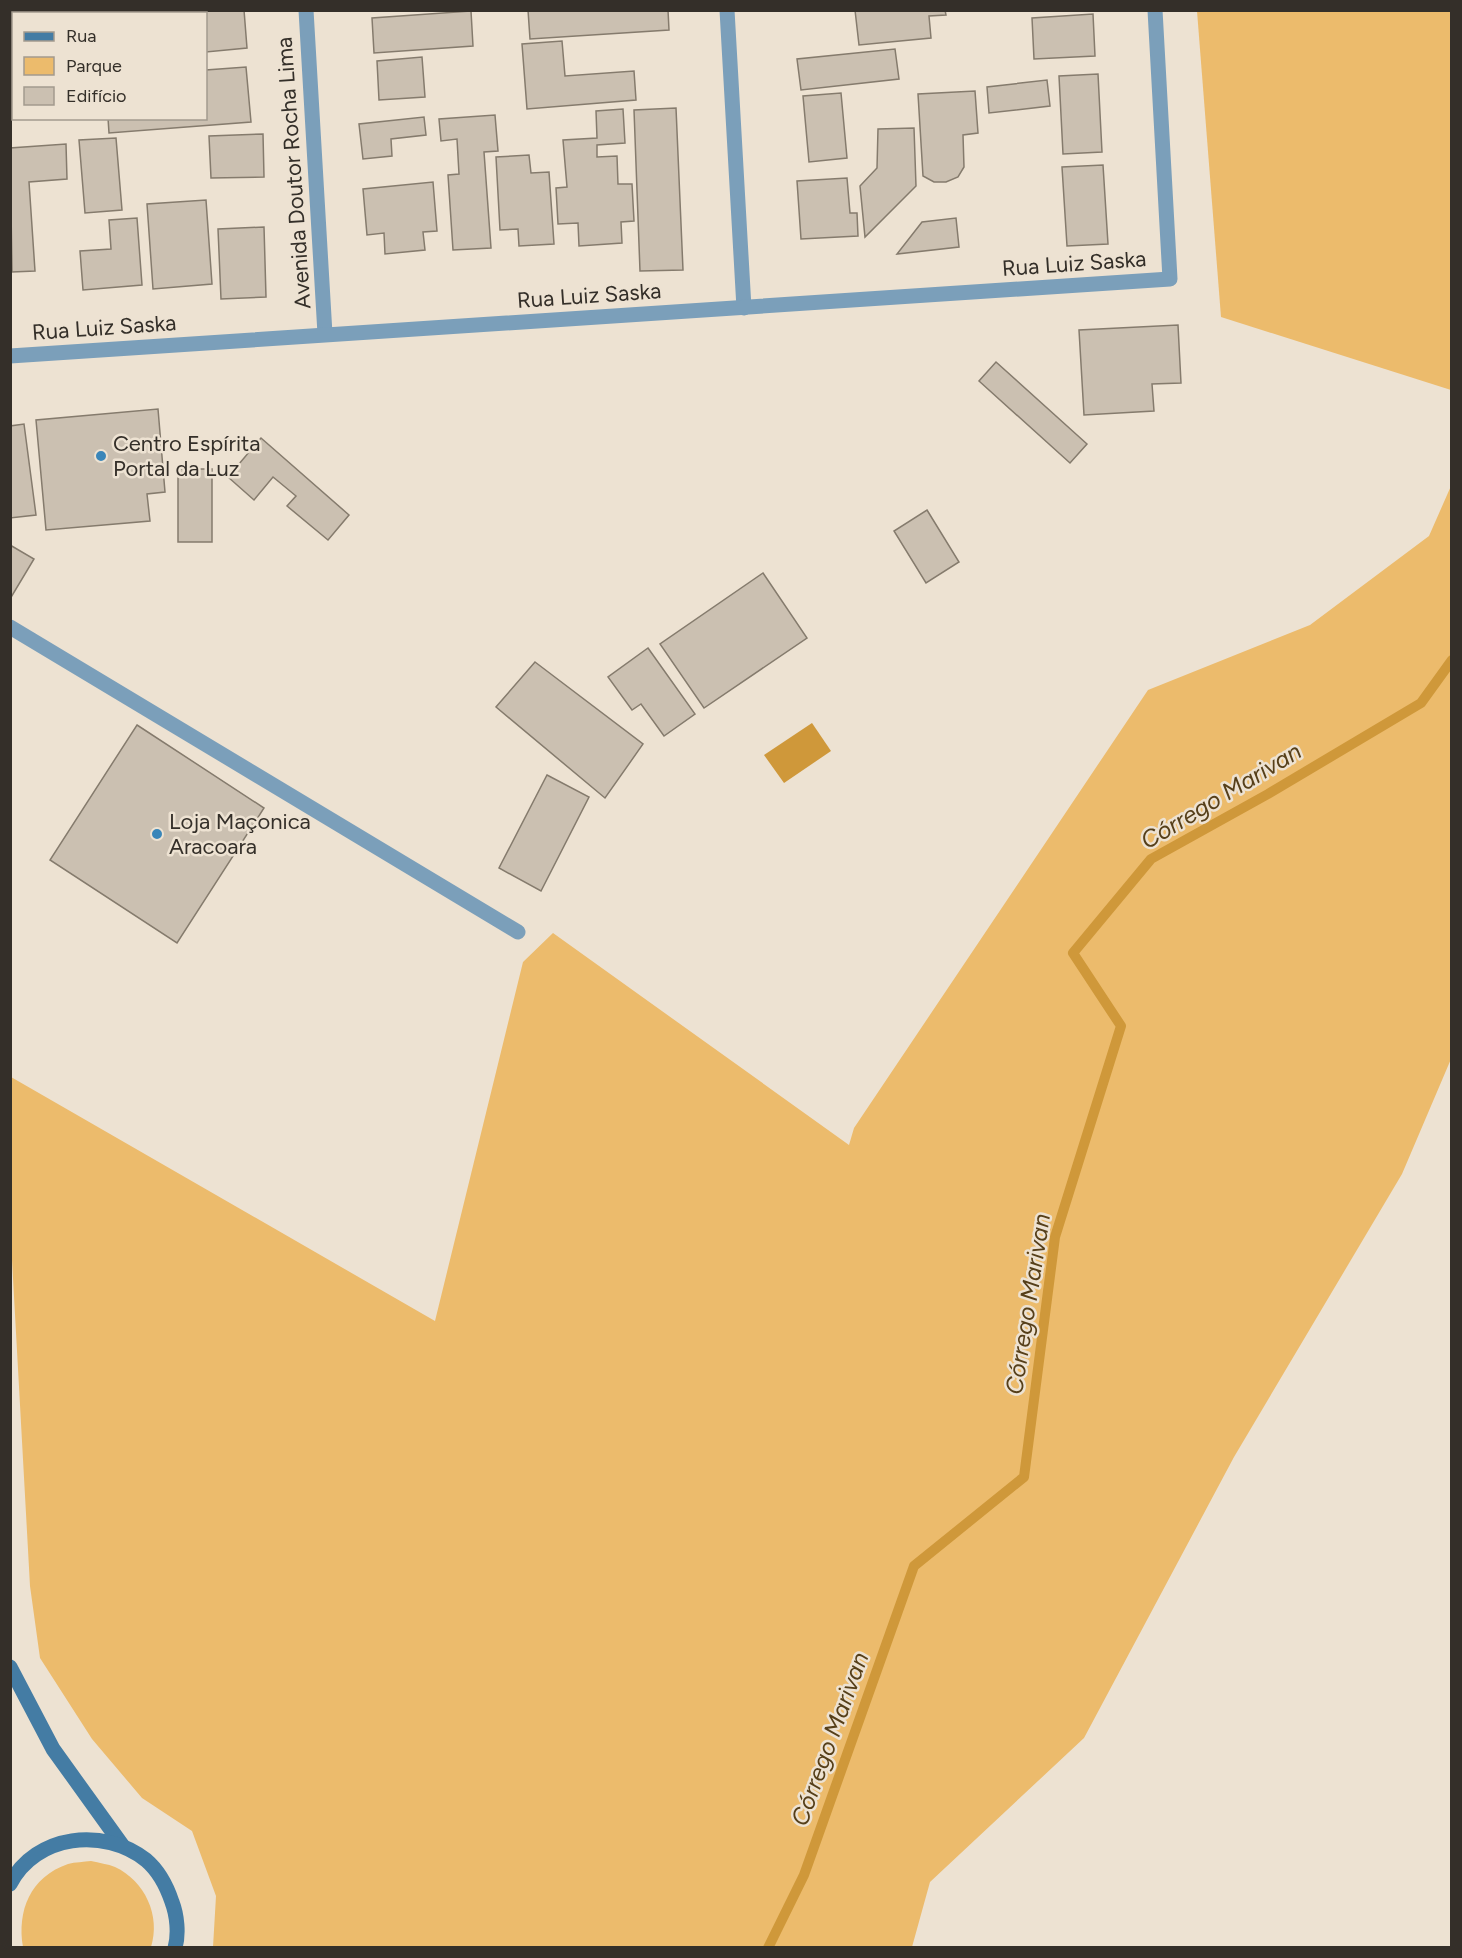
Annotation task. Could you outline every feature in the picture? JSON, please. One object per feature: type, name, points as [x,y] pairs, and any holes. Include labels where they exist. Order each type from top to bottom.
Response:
[{"type":"street","name":"Avenida Doutor Rocha Lima","points":[[306,10],[326,334]]},
{"type":"street","points":[[727,10],[744,308]]},
{"type":"street","name":"Rua Luiz Saska","points":[[10,356],[1170,279],[1155,10]]},
{"type":"street","points":[[10,627],[518,932]]},
{"type":"street","points":[[10,1667],[53,1749],[122,1845]]},
{"type":"street","points":[[10,1884],[15,1874],[36,1854],[63,1842],[93,1839],[122,1845],[147,1861],[166,1884],[176,1912],[176,1946]]},
{"type":"green space","points":[[1197,11],[1451,11],[1451,390],[1221,317]]},
{"type":"green space","points":[[1451,486],[1451,1059],[1402,1174],[1234,1457],[1084,1738],[930,1882],[912,1947],[213,1947],[216,1896],[192,1831],[142,1798],[92,1739],[40,1658],[30,1586],[11,1242],[11,1077],[435,1321],[523,962],[553,933],[849,1145],[854,1128],[1148,690],[1310,625],[1429,536]]},
{"type":"green space","points":[[91,1861],[115,1867],[126,1873],[142,1890],[152,1912],[154,1923],[151,1947],[23,1947],[22,1921],[35,1886],[44,1877],[68,1864]]},
{"type":"shaded area","points":[[812,723],[831,751],[784,783],[764,755]]},
{"type":"building","points":[[41,10],[92,10],[92,12],[41,12]]},
{"type":"building","points":[[103,10],[125,10],[126,12],[103,12]]},
{"type":"building","points":[[136,10],[244,10],[247,48],[207,52],[207,12],[136,12]]},
{"type":"building","points":[[528,10],[668,10],[669,30],[530,39]]},
{"type":"building","points":[[855,10],[945,10],[946,15],[929,16],[931,38],[859,45]]},
{"type":"building","points":[[471,11],[473,46],[374,53],[372,18]]},
{"type":"building","points":[[1093,14],[1095,56],[1034,59],[1032,18]]},
{"type":"building","points":[[562,41],[565,76],[634,71],[636,100],[527,109],[522,44]]},
{"type":"building","points":[[895,49],[899,79],[801,90],[797,59]]},
{"type":"building","points":[[422,57],[425,97],[379,100],[377,61]]},
{"type":"building","points":[[246,67],[251,122],[109,133],[108,120],[207,120],[207,70]]},
{"type":"building","points":[[1098,74],[1102,152],[1063,154],[1059,76]]},
{"type":"building","points":[[1047,80],[1050,106],[989,113],[987,87]]},
{"type":"building","points":[[975,91],[978,133],[963,135],[964,167],[958,177],[946,182],[934,182],[923,176],[918,94]]},
{"type":"building","points":[[841,93],[847,158],[809,162],[803,96]]},
{"type":"building","points":[[676,108],[683,270],[640,271],[634,110]]},
{"type":"building","points":[[623,109],[625,143],[597,145],[597,157],[617,156],[618,184],[632,184],[634,221],[621,222],[622,243],[579,246],[578,223],[558,224],[556,188],[567,187],[563,140],[597,138],[596,111]]},
{"type":"building","points":[[495,115],[498,151],[484,152],[491,248],[453,250],[448,175],[459,174],[457,139],[441,141],[439,119]]},
{"type":"building","points":[[424,117],[426,135],[391,139],[392,156],[363,159],[359,124]]},
{"type":"building","points":[[914,128],[916,186],[865,237],[860,186],[877,168],[878,129]]},
{"type":"building","points":[[263,134],[264,177],[211,178],[209,136]]},
{"type":"building","points":[[116,138],[122,210],[85,213],[79,140]]},
{"type":"building","points":[[66,144],[67,179],[29,182],[35,271],[12,272],[10,148]]},
{"type":"building","points":[[529,155],[531,173],[549,172],[554,244],[519,246],[518,229],[500,230],[496,157]]},
{"type":"building","points":[[1103,165],[1108,244],[1067,246],[1062,167]]},
{"type":"building","points":[[847,178],[850,213],[857,213],[858,236],[801,239],[797,181]]},
{"type":"building","points":[[433,182],[437,231],[423,232],[425,250],[385,254],[384,233],[367,235],[363,189]]},
{"type":"building","points":[[206,200],[212,284],[153,289],[147,204]]},
{"type":"building","points":[[137,218],[142,285],[83,290],[80,251],[111,249],[109,220]]},
{"type":"building","points":[[956,218],[959,247],[897,254],[922,222]]},
{"type":"building","points":[[264,227],[266,297],[221,299],[218,229]]},
{"type":"building","points":[[1178,325],[1181,383],[1152,384],[1154,411],[1084,415],[1079,330]]},
{"type":"building","points":[[996,362],[1087,444],[1070,463],[979,381]]},
{"type":"building","name":"Centro Espírita Portal da Luz","points":[[158,409],[165,492],[147,494],[150,521],[46,530],[36,420]]},
{"type":"building","points":[[24,424],[36,515],[10,518],[10,426]]},
{"type":"building","points":[[261,438],[349,515],[328,540],[287,506],[296,496],[273,477],[254,500],[228,477]]},
{"type":"building","points":[[178,469],[212,469],[212,542],[178,542]]},
{"type":"building","points":[[927,510],[959,562],[926,583],[894,531]]},
{"type":"building","points":[[10,545],[34,559],[10,599]]},
{"type":"building","points":[[763,573],[807,638],[704,708],[660,644]]},
{"type":"building","points":[[648,648],[695,714],[664,736],[641,704],[632,710],[608,677]]},
{"type":"building","points":[[535,662],[643,744],[605,798],[496,707]]},
{"type":"building","name":"Loja Maçonica Aracoara","points":[[137,725],[264,808],[177,943],[50,860]]},
{"type":"building","points":[[547,775],[589,797],[541,891],[499,868]]},
{"type":"waterway","name":"Córrego Marivan","points":[[768,1948],[804,1875],[914,1566],[1024,1477],[1055,1237],[1121,1026],[1073,953],[1151,859],[1268,794],[1421,703],[1452,660]]},
{"type":"place","name":"Centro Espírita Portal da Luz","points":[[101,456]]},
{"type":"place","name":"Loja Maçonica Aracoara","points":[[157,834]]}]
